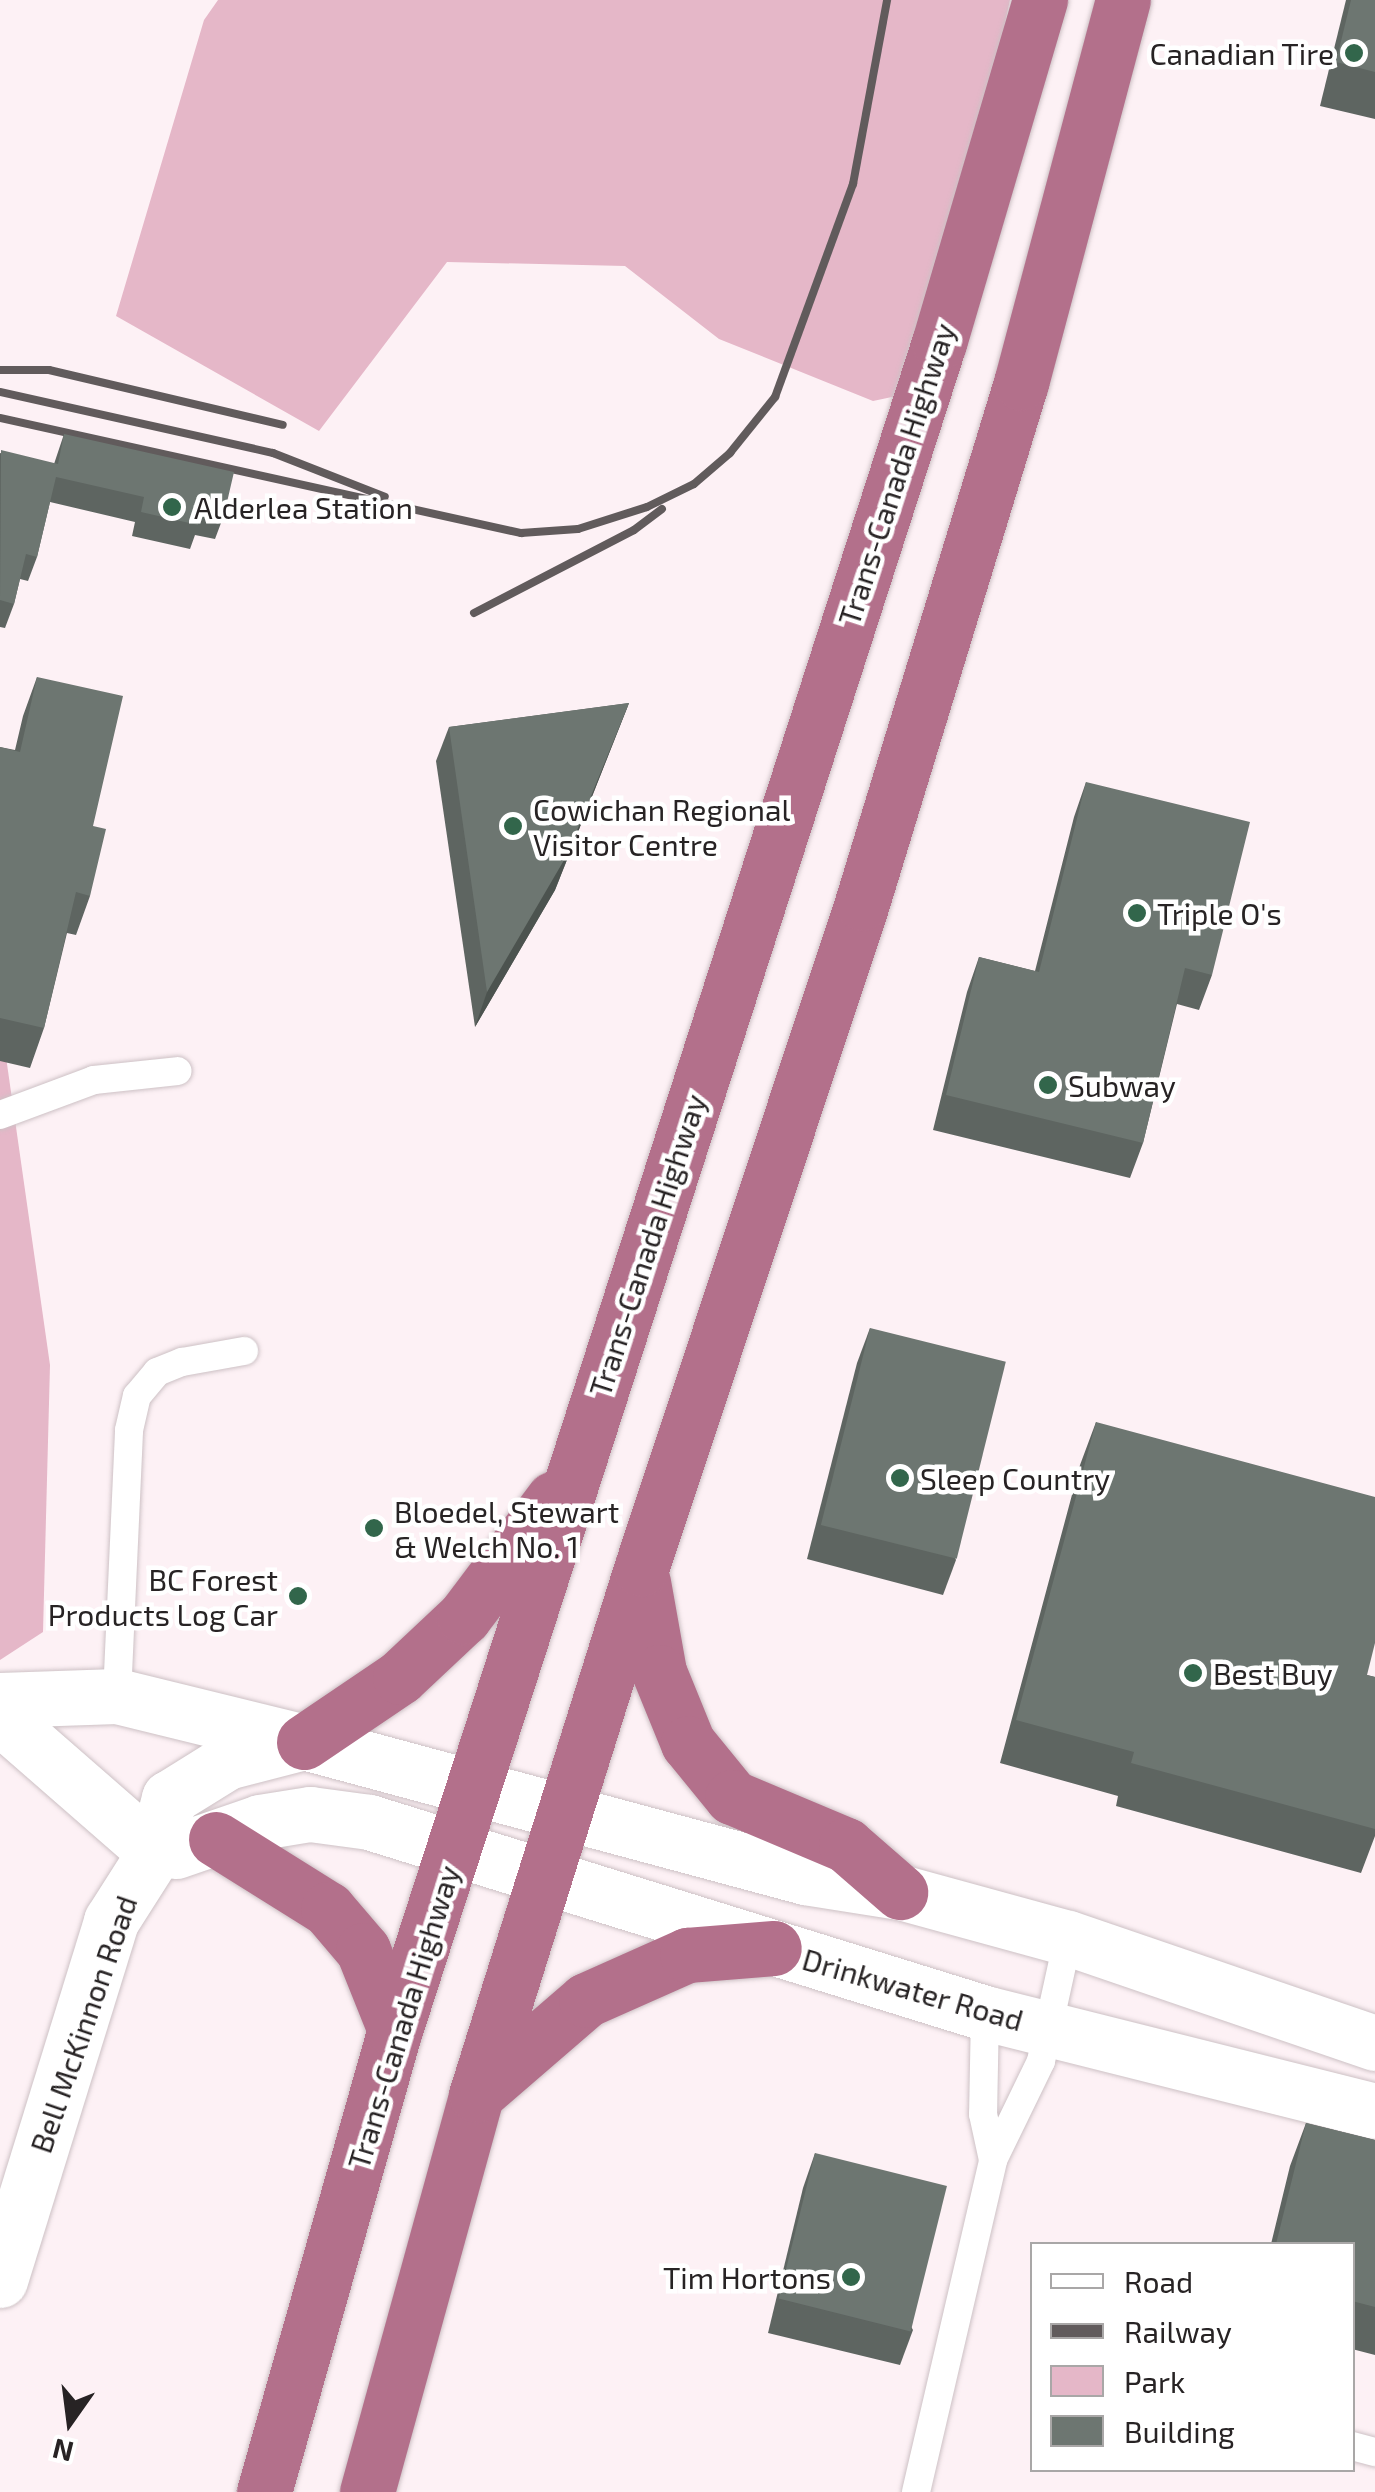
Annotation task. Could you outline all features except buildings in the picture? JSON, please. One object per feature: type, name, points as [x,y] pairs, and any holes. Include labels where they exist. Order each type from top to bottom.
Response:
[{"type":"highway","name":"Trans-Canada Highway","points":[[264,2492],[395,2030],[939,342],[1040,0]]},
{"type":"highway","points":[[367,2492],[476,2095],[641,1569],[868,884],[1021,383],[1123,0]]},
{"type":"highway","points":[[304,1742],[400,1677],[464,1617],[573,1475]]},
{"type":"highway","points":[[641,1569],[659,1672],[699,1756],[732,1797],[846,1846],[900,1892]]},
{"type":"highway","points":[[216,1839],[328,1909],[363,1950],[395,2030]]},
{"type":"highway","points":[[476,2095],[586,2000],[687,1954],[774,1948]]},
{"type":"street","points":[[0,1700],[117,1696],[304,1742]]},
{"type":"street","points":[[0,1717],[155,1852]]},
{"type":"street","name":"Bell McKinnon Road","points":[[0,2280],[111,1921],[155,1852],[168,1798],[227,1762],[304,1742],[474,1788]]},
{"type":"street","points":[[474,1788],[829,1882],[900,1892],[1068,1938],[1228,1987],[1375,2043]]},
{"type":"street","name":"Drinkwater Road","points":[[155,1852],[192,1850],[260,1822],[310,1814],[456,1847],[985,2013],[1375,2111]]},
{"type":"lane","points":[[0,1115],[94,1080],[178,1070]]},
{"type":"lane","points":[[117,1696],[129,1430],[137,1396],[158,1372],[182,1362],[244,1351]]},
{"type":"lane","points":[[916,2492],[992,2160],[1041,2061],[1068,1938]]},
{"type":"lane","points":[[985,2013],[983,2114],[992,2160]]},
{"type":"green space","points":[[218,0],[1010,0],[925,390],[873,401],[719,339],[625,266],[447,262],[319,431],[116,316],[204,20]]},
{"type":"green space","points":[[0,1015],[50,1365],[43,1632],[0,1660]]},
{"type":"railway","points":[[0,418],[521,533],[578,529],[647,507],[694,484],[730,453],[775,397],[853,184],[887,0]]},
{"type":"railway","points":[[0,370],[49,370],[283,425]]},
{"type":"railway","points":[[0,392],[273,453],[385,497]]},
{"type":"railway","points":[[474,613],[634,530],[662,509]]},
{"type":"place","name":"Canadian Tire","points":[[1354,53]]},
{"type":"place","name":"Alderlea Station","points":[[172,507]]},
{"type":"place","name":"Cowichan Regional Visitor Centre","points":[[513,826]]},
{"type":"place","name":"Triple O's","points":[[1137,913]]},
{"type":"place","name":"Subway","points":[[1048,1085]]},
{"type":"place","name":"Sleep Country","points":[[900,1478]]},
{"type":"place","name":"Bloedel, Stewart & Welch No. 1","points":[[374,1528]]},
{"type":"place","name":"BC Forest Products Log Car","points":[[298,1596]]},
{"type":"place","name":"Best Buy","points":[[1193,1673]]},
{"type":"place","name":"Tim Hortons","points":[[851,2277]]}]
